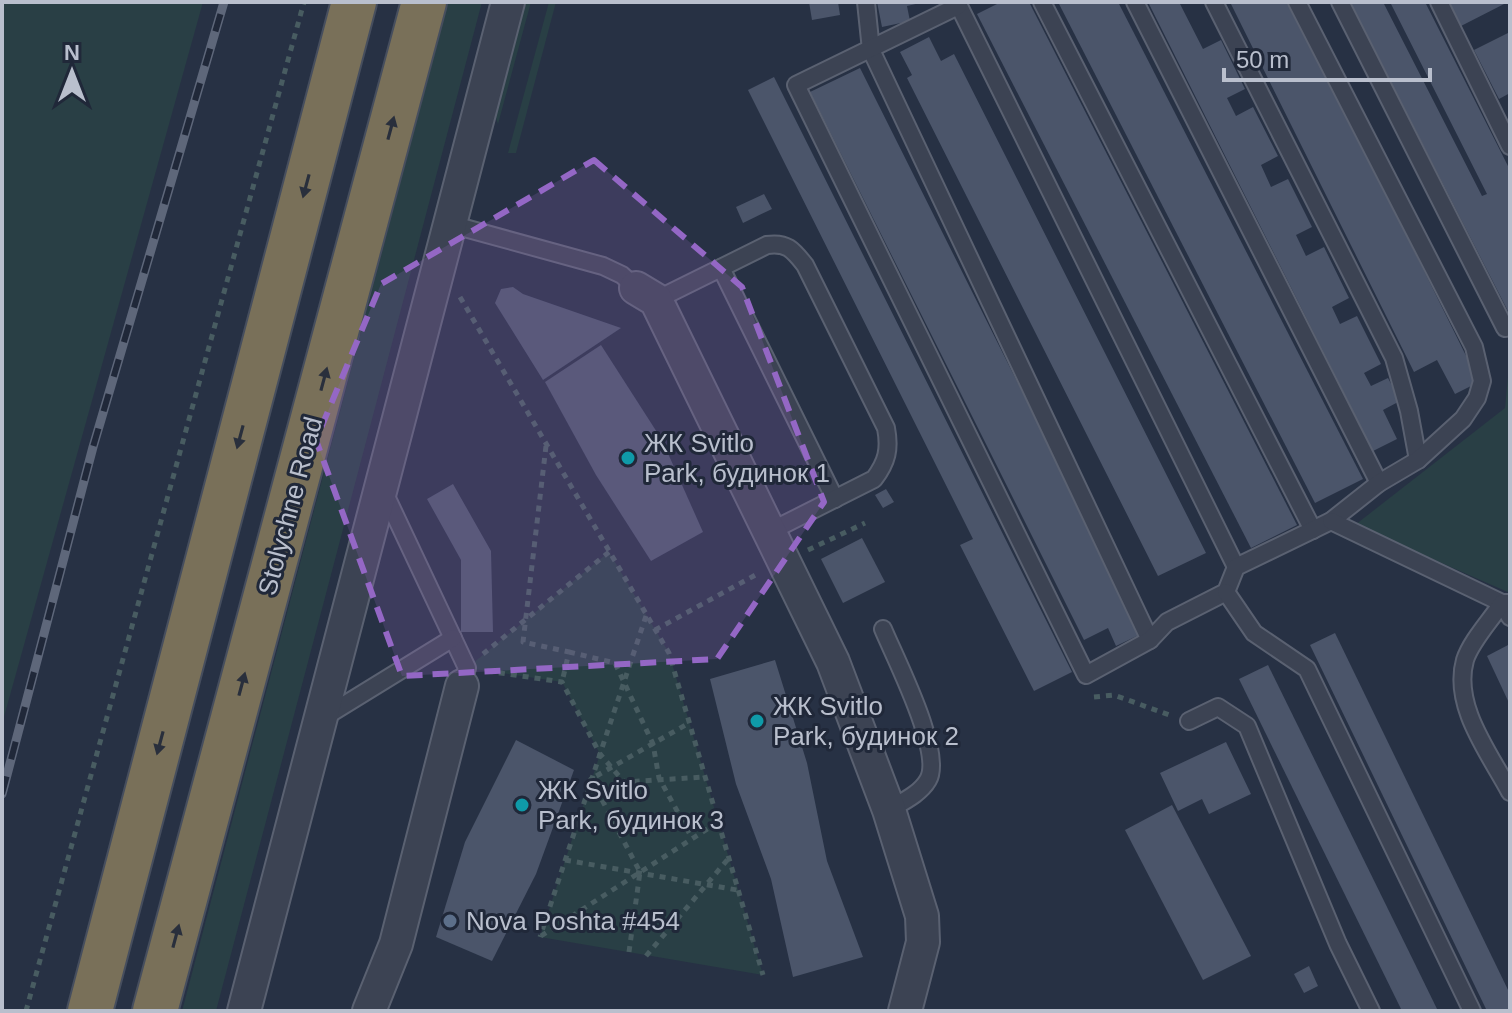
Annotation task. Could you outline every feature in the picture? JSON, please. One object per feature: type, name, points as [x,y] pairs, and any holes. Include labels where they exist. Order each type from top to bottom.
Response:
[{"type":"highway","points":[[90,1011],[354,2]]},
{"type":"highway","name":"Stolychne Road","points":[[155,1011],[424,2]]},
{"type":"street","points":[[244,1011],[508,2]]},
{"type":"street","points":[[646,294],[833,662],[889,810],[922,916],[923,942],[905,1011]]},
{"type":"street","points":[[369,1011],[396,944],[464,677]]},
{"type":"lane","points":[[866,2],[871,50],[1150,640]]},
{"type":"lane","points":[[1042,2],[1313,530]]},
{"type":"lane","points":[[1135,2],[1379,483]]},
{"type":"lane","points":[[1214,2],[1394,358],[1409,411],[1418,460]]},
{"type":"lane","points":[[1236,567],[958,4],[796,85],[1086,675],[1150,640],[1167,622],[1226,592],[1236,567],[1331,521],[1379,483],[1418,460],[1463,419],[1477,398],[1482,381],[1474,347],[1297,2]]},
{"type":"lane","points":[[1340,2],[1505,328]]},
{"type":"lane","points":[[1439,2],[1510,146]]},
{"type":"lane","points":[[450,224],[603,266],[622,275],[646,294],[721,268],[767,245],[781,243],[793,250],[805,265],[886,428],[889,445],[885,465],[874,479],[769,532]]},
{"type":"lane","points":[[721,268],[835,499]]},
{"type":"lane","points":[[381,487],[453,638],[464,677]]},
{"type":"lane","points":[[1331,521],[1507,608],[1465,659],[1462,683],[1469,715],[1510,792]]},
{"type":"lane","points":[[1226,592],[1254,633],[1307,669],[1472,1011]]},
{"type":"lane","points":[[883,629],[928,739],[932,760],[930,779],[919,791],[889,810]]},
{"type":"lane","points":[[323,718],[453,638]]},
{"type":"lane","points":[[1189,721],[1218,707],[1247,726],[1338,944],[1371,1011]]},
{"type":"path","points":[[26,1011],[304,2]]},
{"type":"path","points":[[459,296],[669,653],[763,975]]},
{"type":"path","points":[[546,445],[523,642],[615,663],[653,744],[659,778],[692,838]]},
{"type":"path","points":[[464,677],[526,618],[609,552]]},
{"type":"path","points":[[646,616],[540,937],[718,822]]},
{"type":"path","points":[[569,652],[562,682],[600,754],[624,782],[705,777]]},
{"type":"path","points":[[464,677],[562,682]]},
{"type":"path","points":[[1114,695],[1189,721]]},
{"type":"path","points":[[591,779],[689,723]]},
{"type":"path","points":[[591,779],[640,872],[629,952]]},
{"type":"path","points":[[646,956],[729,859]]},
{"type":"path","points":[[565,860],[738,890]]},
{"type":"highlighted area","points":[[594,160],[742,287],[824,502],[717,659],[402,676],[316,440],[381,284]]},
{"type":"green space","points":[[2,2],[203,2],[2,724]]},
{"type":"green space","points":[[448,2],[482,2],[216,1011],[182,1011]]},
{"type":"green space","points":[[519,2],[531,2],[498,124],[492,106]]},
{"type":"green space","points":[[549,2],[556,2],[516,153],[508,153]]},
{"type":"green space","points":[[1510,356],[1510,593],[1355,525],[1505,408]]},
{"type":"green space","points":[[609,552],[669,653],[763,975],[540,937],[600,754],[562,682],[467,668]]},
{"type":"building","points":[[809,2],[838,2],[840,15],[812,20]]},
{"type":"building","points":[[877,2],[920,3],[907,6],[910,21],[882,27]]},
{"type":"building","points":[[1001,2],[1029,2],[1297,525],[1251,548],[977,14]]},
{"type":"building","points":[[1058,2],[1118,2],[1363,479],[1315,503]]},
{"type":"building","points":[[1148,2],[1179,2],[1203,49],[1221,40],[1245,89],[1227,98],[1236,116],[1253,107],[1278,156],[1261,165],[1271,187],[1288,179],[1312,227],[1296,235],[1306,256],[1324,247],[1349,298],[1332,307],[1340,324],[1357,316],[1381,364],[1364,373],[1371,386],[1388,378],[1400,401],[1383,410],[1397,439],[1373,451]]},
{"type":"building","points":[[1230,2],[1291,2],[1479,382],[1455,394],[1437,360],[1414,372]]},
{"type":"building","points":[[1350,2],[1383,2],[1482,196],[1487,194],[1390,2],[1425,2],[1510,170],[1510,315]]},
{"type":"building","points":[[1449,2],[1508,2],[1461,26]]},
{"type":"building","points":[[1510,32],[1510,93],[1499,99],[1474,50]]},
{"type":"building","points":[[929,37],[941,61],[954,54],[1206,553],[1158,576],[907,78],[912,75],[900,52]]},
{"type":"building","points":[[860,68],[1143,633],[1116,646],[1108,628],[1084,640],[810,92]]},
{"type":"building","points":[[774,77],[1072,672],[1034,691],[960,545],[973,539],[748,90]]},
{"type":"building","points":[[764,194],[772,209],[743,223],[736,207]]},
{"type":"building","points":[[513,287],[523,294],[621,328],[543,380],[495,303],[501,289]]},
{"type":"building","name":"ЖК Svitlo Park, будинок 1","points":[[601,345],[662,440],[703,532],[651,561],[596,475],[545,382]]},
{"type":"building","points":[[453,484],[491,551],[493,632],[461,632],[461,560],[427,499]]},
{"type":"building","points":[[886,489],[894,502],[883,508],[875,495]]},
{"type":"building","points":[[862,538],[885,582],[843,603],[821,559]]},
{"type":"building","points":[[1335,633],[1510,994],[1510,1011],[1487,1011],[1310,645]]},
{"type":"building","points":[[1510,644],[1510,705],[1487,656]]},
{"type":"building","points":[[775,660],[807,763],[827,861],[863,957],[793,977],[771,879],[736,784],[710,679]]},
{"type":"building","points":[[1268,665],[1438,1011],[1402,1011],[1239,679]]},
{"type":"building","points":[[516,740],[574,770],[536,874],[492,961],[436,937],[465,842]]},
{"type":"building","points":[[1226,742],[1251,794],[1209,814],[1202,799],[1178,811],[1160,773]]},
{"type":"building","points":[[1172,805],[1251,956],[1203,980],[1125,830]]},
{"type":"building","points":[[1309,966],[1318,986],[1304,993],[1294,974]]},
{"type":"railway","points":[[2,794],[93,447],[224,2]]},
{"type":"place","name":"ЖК Svitlo Park, будинок 1","points":[[628,458]]},
{"type":"place","name":"ЖК Svitlo Park, будинок 2","points":[[757,721]]},
{"type":"place","name":"ЖК Svitlo Park, будинок 3","points":[[522,805]]},
{"type":"place","name":"Nova Poshta #454","points":[[450,921]]}]
